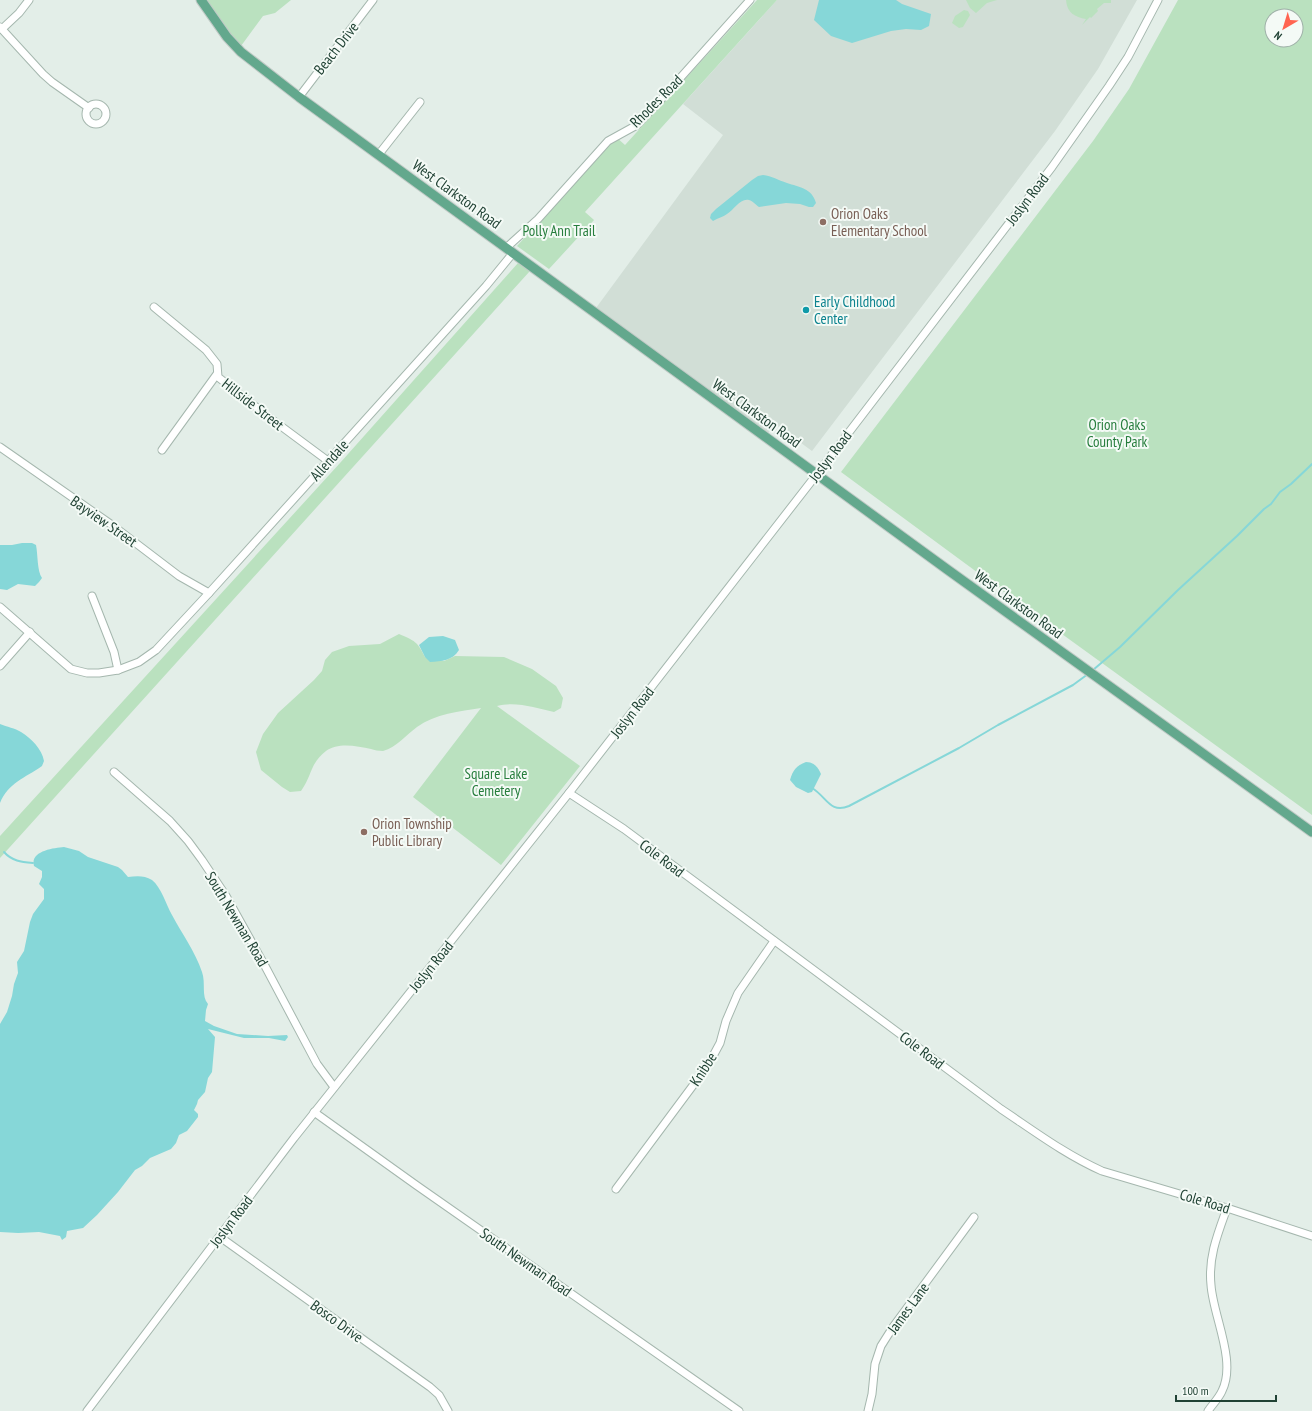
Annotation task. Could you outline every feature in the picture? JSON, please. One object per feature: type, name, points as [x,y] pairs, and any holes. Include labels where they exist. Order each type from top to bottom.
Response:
[{"type":"main road","name":"West Clarkston Road","points":[[201,0],[227,37],[241,52],[298,97],[379,154],[948,570],[1312,832]]},
{"type":"street","points":[[29,0],[19,13],[1,28],[43,74],[88,108]]},
{"type":"street","name":"Beach Drive","points":[[298,97],[373,0]]},
{"type":"street","name":"Rhodes Road","points":[[510,250],[608,141],[637,124],[750,0]]},
{"type":"street","name":"Joslyn Road","points":[[87,1411],[314,1112],[569,793],[817,474],[1052,167],[1128,57],[1158,0]]},
{"type":"street","points":[[379,154],[420,102]]},
{"type":"street","name":"Allendale","points":[[0,607],[71,669],[88,673],[99,673],[118,670],[139,662],[156,650],[209,593],[486,286],[510,250]]},
{"type":"street","name":"Hillside Street","points":[[154,307],[206,350],[217,364],[218,376],[270,418],[328,461]]},
{"type":"street","points":[[162,450],[217,374]]},
{"type":"street","name":"Bayview Street","points":[[0,447],[112,525],[179,576],[209,593]]},
{"type":"street","points":[[92,596],[114,652],[118,670]]},
{"type":"street","points":[[0,666],[30,632]]},
{"type":"street","name":"South Newman Road","points":[[114,772],[170,821],[188,841],[202,860],[226,896],[317,1064],[334,1087]]},
{"type":"street","name":"Cole Road","points":[[569,793],[624,829],[1001,1109],[1077,1159],[1102,1171],[1227,1208],[1312,1236]]},
{"type":"street","name":"Knibbe","points":[[616,1189],[700,1076],[713,1056],[720,1042],[738,993],[774,941]]},
{"type":"street","name":"South Newman Road","points":[[314,1112],[416,1186],[739,1411]]},
{"type":"street","points":[[1208,1411],[1222,1391],[1227,1367],[1221,1329],[1212,1300],[1210,1276],[1214,1244],[1227,1208]]},
{"type":"street","name":"James Lane","points":[[868,1411],[872,1394],[875,1364],[881,1346],[893,1327],[974,1217]]},
{"type":"street","name":"Bosco Drive","points":[[220,1237],[430,1387],[439,1394],[448,1411]]},
{"type":"shaded area","name":"Orion Oaks Elementary School","points":[[777,0],[1137,0],[1098,69],[1055,131],[812,451],[775,424],[768,433],[596,308],[723,135],[683,104]]},
{"type":"green space","points":[[206,0],[291,0],[275,13],[263,16],[241,46],[226,29]]},
{"type":"green space","name":"Polly Ann Trail","points":[[757,0],[777,0],[585,212],[594,220],[549,269],[517,246],[616,137],[625,145]]},
{"type":"green space","points":[[966,0],[997,0],[987,3],[976,13],[970,8]]},
{"type":"green space","points":[[1066,0],[1111,0],[1111,3],[1104,3],[1097,9],[1098,11],[1091,18],[1090,17],[1082,25],[1086,19],[1072,14],[1068,8]]},
{"type":"green space","name":"Orion Oaks County Park","points":[[1178,0],[1312,0],[1312,815],[841,472],[1093,141],[1129,89]]},
{"type":"green space","points":[[964,10],[968,11],[970,15],[963,27],[959,28],[952,23],[955,16]]},
{"type":"green space","name":"Polly Ann Trail","points":[[518,263],[530,271],[0,858],[0,836],[340,463]]},
{"type":"green space","name":"Square Lake Cemetery","points":[[399,634],[415,642],[425,657],[444,661],[455,656],[504,657],[532,669],[556,686],[563,698],[561,708],[554,712],[511,704],[497,706],[580,766],[501,865],[413,797],[481,708],[465,710],[432,719],[417,727],[393,747],[383,751],[348,746],[336,746],[331,748],[317,760],[301,791],[290,792],[261,770],[256,752],[263,734],[278,713],[322,671],[325,660],[332,652],[349,646],[380,644]]},
{"type":"water","points":[[819,0],[896,0],[902,4],[931,14],[929,26],[921,30],[906,29],[891,31],[852,43],[831,36],[814,20]]},
{"type":"water","points":[[763,175],[808,191],[816,203],[813,207],[786,203],[759,207],[752,201],[746,200],[740,202],[724,216],[713,221],[710,218],[711,214],[716,209],[752,180]]},
{"type":"water","points":[[32,543],[36,545],[38,567],[42,578],[35,586],[18,584],[7,590],[0,589],[0,545]]},
{"type":"water","points":[[443,636],[455,640],[459,650],[456,654],[443,661],[430,662],[425,657],[419,645],[429,637]]},
{"type":"water","points":[[0,724],[19,731],[29,737],[41,752],[44,761],[42,766],[12,786],[3,796],[0,803]]},
{"type":"water","points":[[806,762],[815,765],[821,774],[812,792],[808,793],[796,787],[790,780],[795,769]]},
{"type":"water","points":[[64,847],[79,851],[88,857],[118,867],[128,877],[137,876],[149,878],[155,883],[161,891],[202,972],[204,993],[208,1004],[205,1021],[214,1026],[237,1034],[268,1036],[287,1035],[288,1037],[285,1041],[269,1038],[244,1038],[208,1029],[215,1037],[212,1072],[208,1078],[205,1092],[198,1100],[194,1110],[198,1114],[198,1117],[187,1131],[179,1135],[176,1143],[171,1149],[150,1158],[142,1166],[135,1170],[118,1192],[97,1215],[83,1228],[67,1231],[66,1237],[62,1240],[60,1236],[39,1232],[0,1232],[0,1024],[7,1012],[12,996],[18,973],[17,962],[24,951],[30,922],[33,914],[44,899],[44,889],[39,884],[42,877],[42,871],[34,866],[35,857],[43,851]]},
{"type":"waterway","points":[[1093,670],[1120,647],[1178,590],[1271,504],[1280,492],[1291,484],[1312,464]]},
{"type":"waterway","points":[[812,788],[837,808],[849,806],[959,748],[998,725],[1073,685],[1088,674]]},
{"type":"waterway","points":[[4,852],[17,860],[33,863]]},
{"type":"place","name":"Orion Oaks Elementary School","points":[[823,222]]},
{"type":"place","name":"Early Childhood Center","points":[[806,310]]},
{"type":"place","name":"Orion Township Public Library","points":[[364,832]]}]
